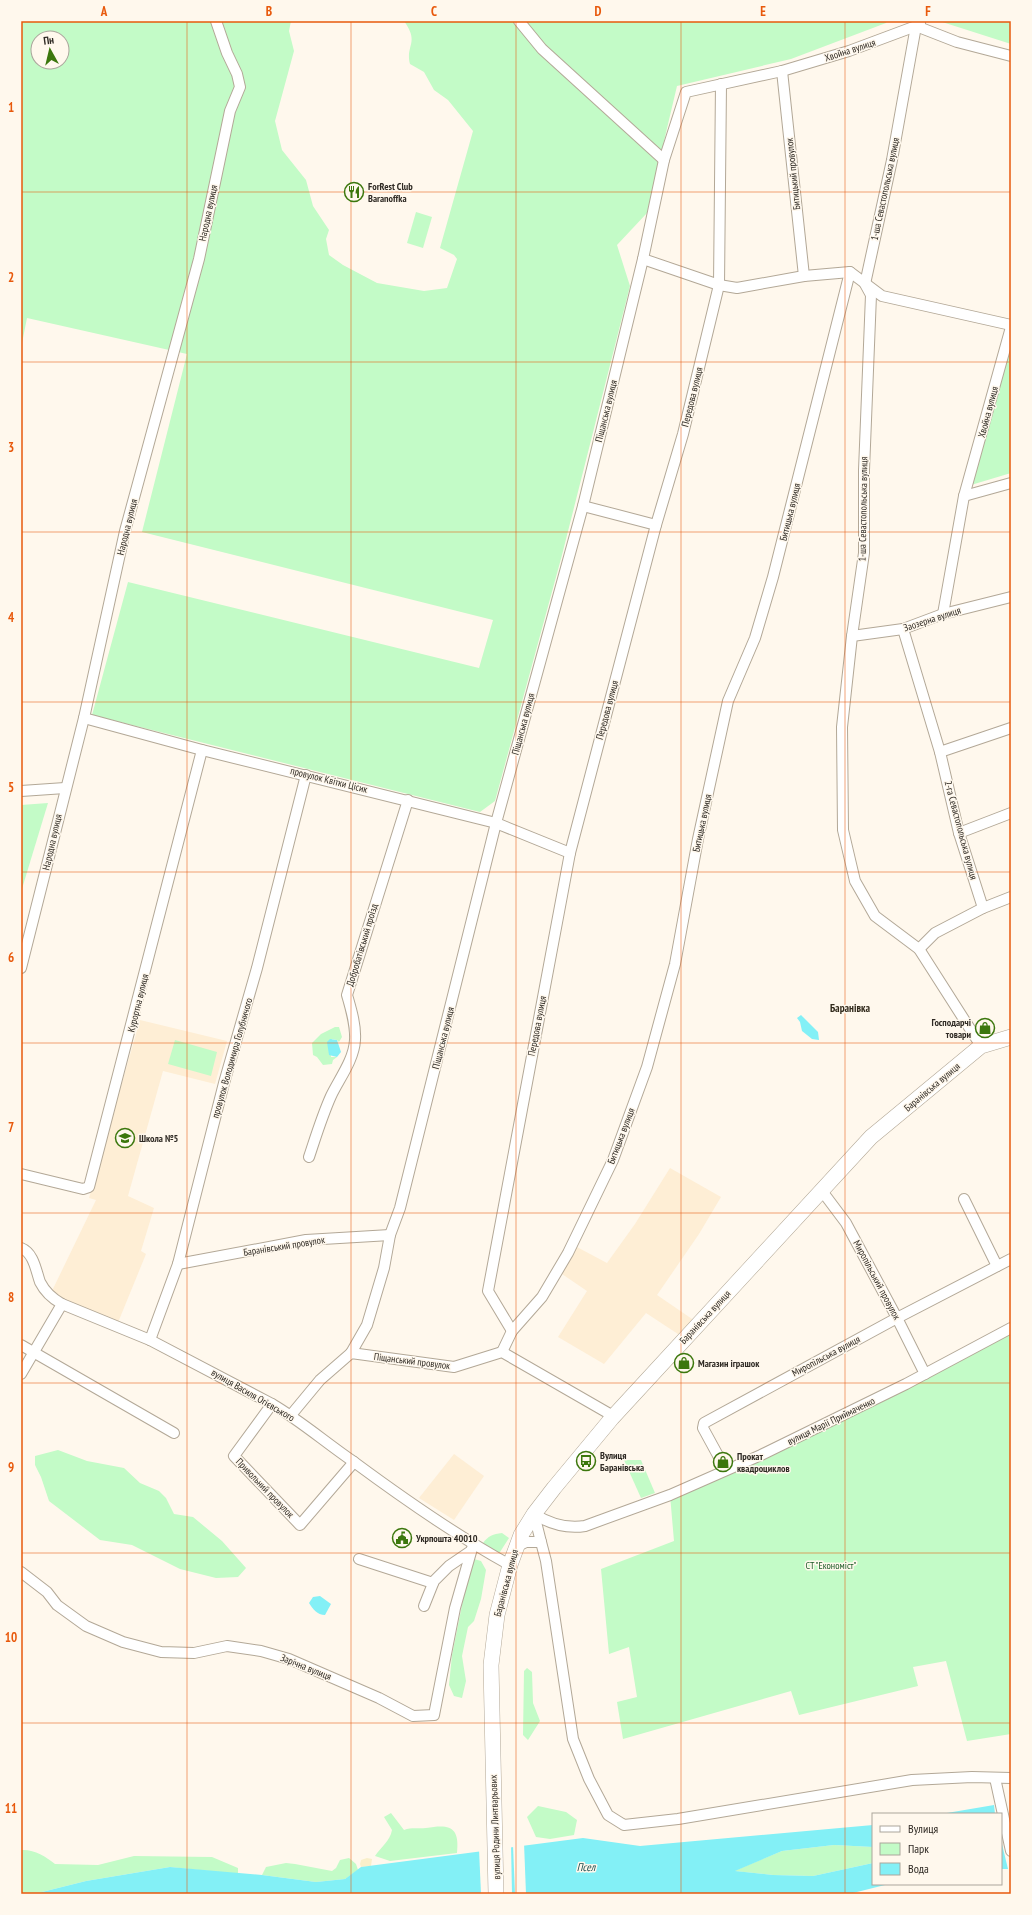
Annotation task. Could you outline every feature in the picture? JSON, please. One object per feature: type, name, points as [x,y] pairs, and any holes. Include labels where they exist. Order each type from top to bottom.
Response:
[{"type":"main road","name":"Баранівська вулиця","points":[[493,1761],[491,1665],[497,1615],[510,1564],[516,1547],[521,1535],[534,1514],[612,1418],[871,1137],[981,1046],[1011,1037]]},
{"type":"main road","name":"вулиця Родини Линтварьових","points":[[493,1761],[496,1894]]},
{"type":"street","name":"Народна вулиця","points":[[21,968],[65,788],[84,718],[126,531],[198,259],[230,111],[240,87],[237,74],[227,53],[216,21]]},
{"type":"street","points":[[519,21],[542,49],[664,160]]},
{"type":"street","points":[[919,24],[957,42],[1011,56]]},
{"type":"street","name":"Хвойна вулиця","points":[[686,92],[782,71],[849,51],[919,24]]},
{"type":"street","name":"1-ша Севастопольська вулиця","points":[[919,24],[892,160],[865,284],[871,295],[864,470],[864,553],[852,636],[842,728],[843,830],[855,881],[875,916],[919,949],[981,1046]]},
{"type":"street","name":"Битицький провулок","points":[[782,71],[804,276]]},
{"type":"street","name":"Передова вулиця","points":[[512,1331],[488,1291],[570,853],[656,525],[683,434],[718,285],[721,84]]},
{"type":"street","name":"Піщанська вулиця","points":[[351,1353],[367,1325],[384,1268],[390,1235],[400,1208],[434,1077],[496,823],[583,506],[643,259],[664,160],[686,92]]},
{"type":"street","points":[[643,259],[718,285],[737,288],[804,276],[850,272],[882,296],[1011,326]]},
{"type":"street","name":"Битицька вулиця","points":[[502,1352],[512,1331],[542,1297],[568,1252],[613,1160],[647,1066],[675,964],[698,839],[728,701],[755,638],[773,577],[850,272]]},
{"type":"street","name":"Хвойна вулиця","points":[[943,614],[964,496],[1011,326]]},
{"type":"street","points":[[964,496],[1011,483]]},
{"type":"street","points":[[583,506],[656,525]]},
{"type":"street","name":"Заозерна вулиця","points":[[852,636],[903,629],[943,614],[1011,597]]},
{"type":"street","name":"2-га Севастопольська вулиця","points":[[903,629],[940,752],[960,833],[983,908]]},
{"type":"street","name":"провулок Квітки Цісик","points":[[84,718],[202,750],[496,823],[570,853]]},
{"type":"street","points":[[940,752],[1011,728]]},
{"type":"street","name":"Курортна вулиця","points":[[21,1174],[83,1189],[89,1186],[202,750]]},
{"type":"street","name":"провулок Володимира Голубничого","points":[[150,1340],[178,1264],[224,1083],[258,968],[306,775]]},
{"type":"street","points":[[21,791],[65,788]]},
{"type":"street","name":"Добробатівський проїзд","points":[[309,1157],[325,1110],[352,1055],[355,1040],[354,1019],[347,995],[408,800]]},
{"type":"street","points":[[960,833],[1011,813]]},
{"type":"street","points":[[919,949],[935,933],[983,908],[1011,897]]},
{"type":"street","name":"Миропільський провулок","points":[[822,1191],[846,1223],[925,1374]]},
{"type":"street","points":[[964,1199],[996,1266]]},
{"type":"street","name":"Баранівський провулок","points":[[178,1264],[306,1240],[390,1235]]},
{"type":"street","name":"вулиця Василя Огієвського","points":[[21,1248],[26,1250],[37,1269],[40,1283],[50,1297],[62,1304],[150,1340],[291,1415],[472,1548],[510,1564]]},
{"type":"street","name":"Миропільська вулиця","points":[[723,1471],[721,1461],[703,1428],[704,1423],[1011,1258]]},
{"type":"street","points":[[21,1374],[62,1304]]},
{"type":"street","name":"вулиця Марії Приймаченко","points":[[534,1514],[546,1522],[574,1528],[585,1526],[670,1495],[761,1455],[925,1374],[1011,1328]]},
{"type":"street","points":[[21,1345],[174,1434]]},
{"type":"street","points":[[502,1352],[608,1413],[612,1418]]},
{"type":"street","name":"Піщанський провулок","points":[[351,1353],[454,1367],[502,1352]]},
{"type":"street","points":[[291,1415],[320,1380],[351,1353]]},
{"type":"street","name":"Привольний провулок","points":[[272,1404],[234,1456],[300,1524],[354,1462]]},
{"type":"street","points":[[534,1514],[546,1561],[573,1739],[589,1780],[608,1815],[624,1825],[678,1819],[912,1780],[972,1777],[1011,1778]]},
{"type":"street","points":[[516,1547],[526,1542],[541,1542]]},
{"type":"street","points":[[424,1606],[433,1583],[449,1566],[472,1548]]},
{"type":"street","name":"Зарічна вулиця","points":[[21,1572],[47,1592],[57,1605],[86,1626],[123,1642],[161,1652],[194,1653],[227,1646],[261,1652],[289,1659],[380,1698],[413,1716],[434,1715],[455,1608],[472,1548]]},
{"type":"street","points":[[359,1559],[433,1583]]},
{"type":"street","points":[[994,1778],[1011,1851]]},
{"type":"shaded area","name":"Школа №5","points":[[140,1020],[227,1041],[215,1084],[163,1071],[128,1196],[154,1208],[141,1251],[146,1254],[117,1325],[51,1293],[96,1200],[89,1198]]},
{"type":"shaded area","points":[[670,1168],[721,1197],[699,1234],[657,1295],[695,1321],[681,1336],[646,1313],[604,1364],[558,1337],[587,1291],[562,1274],[575,1246],[607,1263],[635,1224]]},
{"type":"shaded area","points":[[454,1454],[484,1476],[454,1520],[419,1498]]},
{"type":"green space","points":[[21,21],[291,21],[289,31],[294,51],[275,121],[282,150],[306,180],[313,206],[329,230],[326,239],[329,255],[343,265],[377,283],[424,291],[447,288],[457,259],[454,255],[440,248],[473,131],[448,100],[434,90],[424,72],[410,64],[409,52],[412,39],[409,28],[404,21],[887,21],[886,23],[791,59],[677,86],[647,213],[617,245],[630,286],[562,555],[495,801],[480,812],[92,715],[128,582],[479,668],[493,620],[142,532],[187,354],[27,318],[21,348]]},
{"type":"green space","points":[[939,21],[1011,21],[1011,44]]},
{"type":"green space","points":[[416,212],[432,217],[423,248],[407,243]]},
{"type":"green space","points":[[1011,342],[1011,473],[971,485]]},
{"type":"green space","points":[[48,803],[21,892],[21,805]]},
{"type":"green space","points":[[335,1027],[339,1027],[342,1037],[339,1042],[332,1039],[331,1057],[337,1057],[333,1060],[332,1064],[323,1065],[317,1057],[313,1055],[312,1043],[321,1034]]},
{"type":"green space","points":[[175,1040],[217,1052],[211,1076],[168,1064]]},
{"type":"green space","name":"СТ \"Економіст\"","points":[[1011,1328],[1011,1734],[967,1741],[946,1661],[913,1667],[918,1686],[799,1715],[791,1691],[623,1739],[617,1702],[637,1697],[629,1647],[609,1654],[601,1569],[674,1541],[670,1495]]},
{"type":"green space","points":[[58,1450],[87,1461],[124,1468],[140,1483],[159,1491],[166,1498],[174,1514],[193,1517],[222,1541],[246,1568],[238,1577],[216,1578],[180,1569],[132,1545],[100,1540],[49,1501],[41,1477],[35,1465],[35,1456]]},
{"type":"green space","points":[[624,1460],[641,1460],[655,1493],[641,1498]]},
{"type":"green space","points":[[502,1533],[509,1538],[500,1552],[496,1552],[483,1543],[491,1536]]},
{"type":"green space","points":[[474,1559],[481,1561],[486,1570],[481,1599],[474,1621],[468,1627],[462,1656],[466,1681],[462,1698],[454,1696],[449,1685],[452,1655],[465,1590]]},
{"type":"green space","points":[[527,1668],[532,1672],[533,1703],[540,1721],[528,1740],[523,1735],[524,1671]]},
{"type":"green space","points":[[538,1806],[566,1812],[577,1820],[574,1835],[550,1839],[536,1837],[527,1817]]},
{"type":"green space","points":[[391,1813],[404,1830],[441,1826],[451,1829],[455,1832],[457,1837],[457,1853],[390,1861],[375,1856],[391,1834],[392,1830],[384,1817]]},
{"type":"green space","points":[[834,1845],[872,1847],[872,1863],[813,1876],[773,1875],[734,1871],[782,1851]]},
{"type":"green space","points":[[21,1850],[39,1854],[55,1864],[98,1865],[134,1856],[212,1857],[238,1868],[238,1874],[170,1867],[86,1881],[34,1894],[21,1894]]},
{"type":"green space","points":[[349,1858],[356,1864],[358,1870],[345,1879],[316,1882],[262,1875],[266,1867],[286,1863],[332,1871],[336,1868],[340,1860]]},
{"type":"sand","points":[[367,1858],[372,1859],[371,1866],[361,1867],[361,1860]]},
{"type":"water","points":[[801,1015],[818,1032],[819,1040],[812,1039],[802,1031],[800,1022],[797,1018]]},
{"type":"water","points":[[330,1039],[337,1040],[341,1052],[337,1057],[329,1055],[327,1042]]},
{"type":"water","points":[[320,1596],[331,1604],[325,1615],[317,1613],[309,1603],[313,1597]]},
{"type":"water","points":[[994,1805],[995,1813],[947,1813]]},
{"type":"water","name":"Псел","points":[[872,1825],[872,1847],[834,1845],[782,1851],[735,1871],[773,1875],[813,1876],[872,1863],[872,1885],[885,1885],[849,1894],[34,1894],[86,1881],[170,1867],[262,1875],[316,1882],[345,1879],[361,1867],[583,1838],[640,1846]]},
{"type":"water","points":[[1002,1844],[1008,1869],[1002,1869]]},
{"type":"pier","points":[[524,1843],[526,1894],[515,1894],[513,1845]]},
{"type":"pier","points":[[511,1845],[512,1894],[481,1894],[479,1849]]},
{"type":"place","name":"ForRest Club Baranoffka","points":[[354,192]]},
{"type":"place","name":"Господарчі товари","points":[[985,1028]]},
{"type":"place","name":"Школа №5","points":[[125,1138]]},
{"type":"place","name":"Магазин іграшок","points":[[684,1363]]},
{"type":"place","name":"Вулиця Баранівська","points":[[586,1461]]},
{"type":"place","name":"Прокат квадроциклов","points":[[723,1462]]},
{"type":"place","name":"Укрпошта 40010","points":[[402,1538]]},
{"type":"district","name":"Баранівка","points":[[850,1008]]}]
